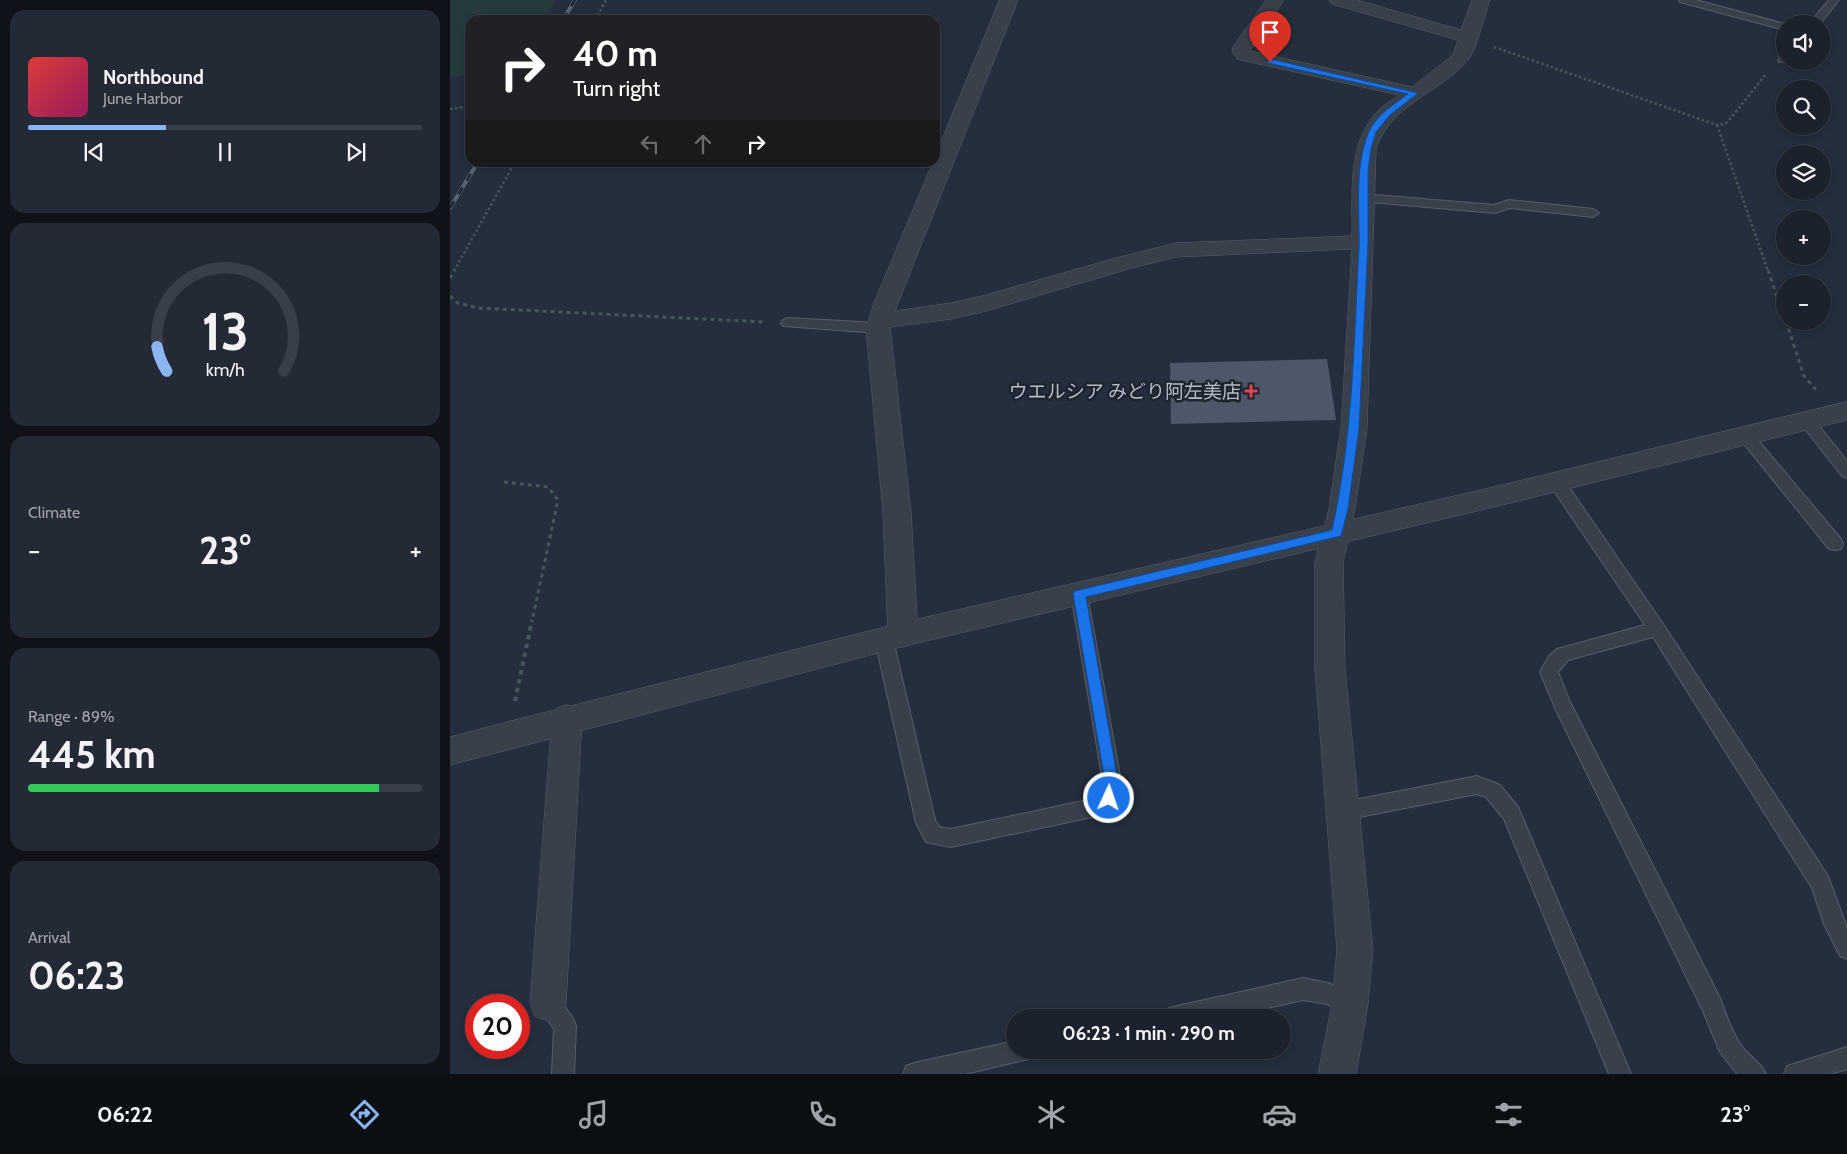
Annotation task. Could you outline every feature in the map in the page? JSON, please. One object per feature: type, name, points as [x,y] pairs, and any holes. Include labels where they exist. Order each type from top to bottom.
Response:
[{"type":"street","points":[[893,637],[897,512],[879,324],[1009,0]]},
{"type":"street","points":[[1275,0],[1242,46],[1241,51],[1244,55],[1414,93]]},
{"type":"street","points":[[1338,0],[1469,38]]},
{"type":"street","points":[[1337,1074],[1350,1004],[1355,950],[1330,669],[1329,562],[1337,533],[1354,428],[1366,149],[1372,132],[1387,114],[1461,57],[1481,0]]},
{"type":"street","points":[[879,324],[974,307],[1158,253],[1176,250],[1333,243],[1363,244]]},
{"type":"street","points":[[450,750],[893,637],[1337,533],[1558,484],[1842,413]]},
{"type":"street","points":[[548,1003],[567,719]]},
{"type":"lane","points":[[1684,0],[1776,25]]},
{"type":"lane","points":[[1822,15],[1834,0]]},
{"type":"lane","points":[[1363,198],[1495,209],[1509,204],[1593,213]]},
{"type":"lane","points":[[788,323],[879,324]]},
{"type":"lane","points":[[1807,421],[1819,440],[1847,472]]},
{"type":"lane","points":[[1746,436],[1835,544]]},
{"type":"lane","points":[[1558,484],[1656,629],[1821,883],[1834,924],[1847,949]]},
{"type":"lane","points":[[893,637],[926,822],[933,835],[951,838],[1097,807],[1109,798],[1111,776],[1079,594]]},
{"type":"lane","points":[[1656,629],[1563,654],[1554,661],[1549,672],[1562,704],[1712,1006],[1729,1049],[1745,1067],[1755,1074]]},
{"type":"lane","points":[[1344,811],[1477,785],[1493,791],[1511,813],[1620,1074]]},
{"type":"lane","points":[[1213,1009],[1303,989],[1328,994],[1350,1004]]},
{"type":"lane","points":[[548,1003],[565,1026],[563,1074]]},
{"type":"lane","points":[[914,1074],[1006,1054]]},
{"type":"lane","points":[[1795,1074],[1847,1058]]},
{"type":"path","points":[[598,15],[606,0]]},
{"type":"path","points":[[1469,38],[1717,125],[1724,124],[1730,119],[1776,62]]},
{"type":"path","points":[[450,109],[465,107]]},
{"type":"path","points":[[1717,125],[1776,294]]},
{"type":"path","points":[[450,278],[512,167]]},
{"type":"path","points":[[450,296],[458,303],[478,308],[788,323]]},
{"type":"path","points":[[1788,330],[1804,376],[1842,413]]},
{"type":"path","points":[[504,482],[548,487],[558,500],[507,736]]},
{"type":"green space","points":[[450,0],[556,0],[547,15],[465,15],[465,75],[450,78]]},
{"type":"building","points":[[1327,359],[1336,420],[1171,424],[1170,363]]},
{"type":"railway","points":[[566,15],[575,0]]},
{"type":"railway","points":[[450,208],[475,167]]},
{"type":"place","name":"ウエルシア みどり阿左美店","points":[[1251,391]]},
{"type":"route","points":[[1109,798],[1111,776],[1079,594],[1337,533],[1354,428],[1366,149],[1372,132],[1387,114],[1414,93],[1270,62]]}]
